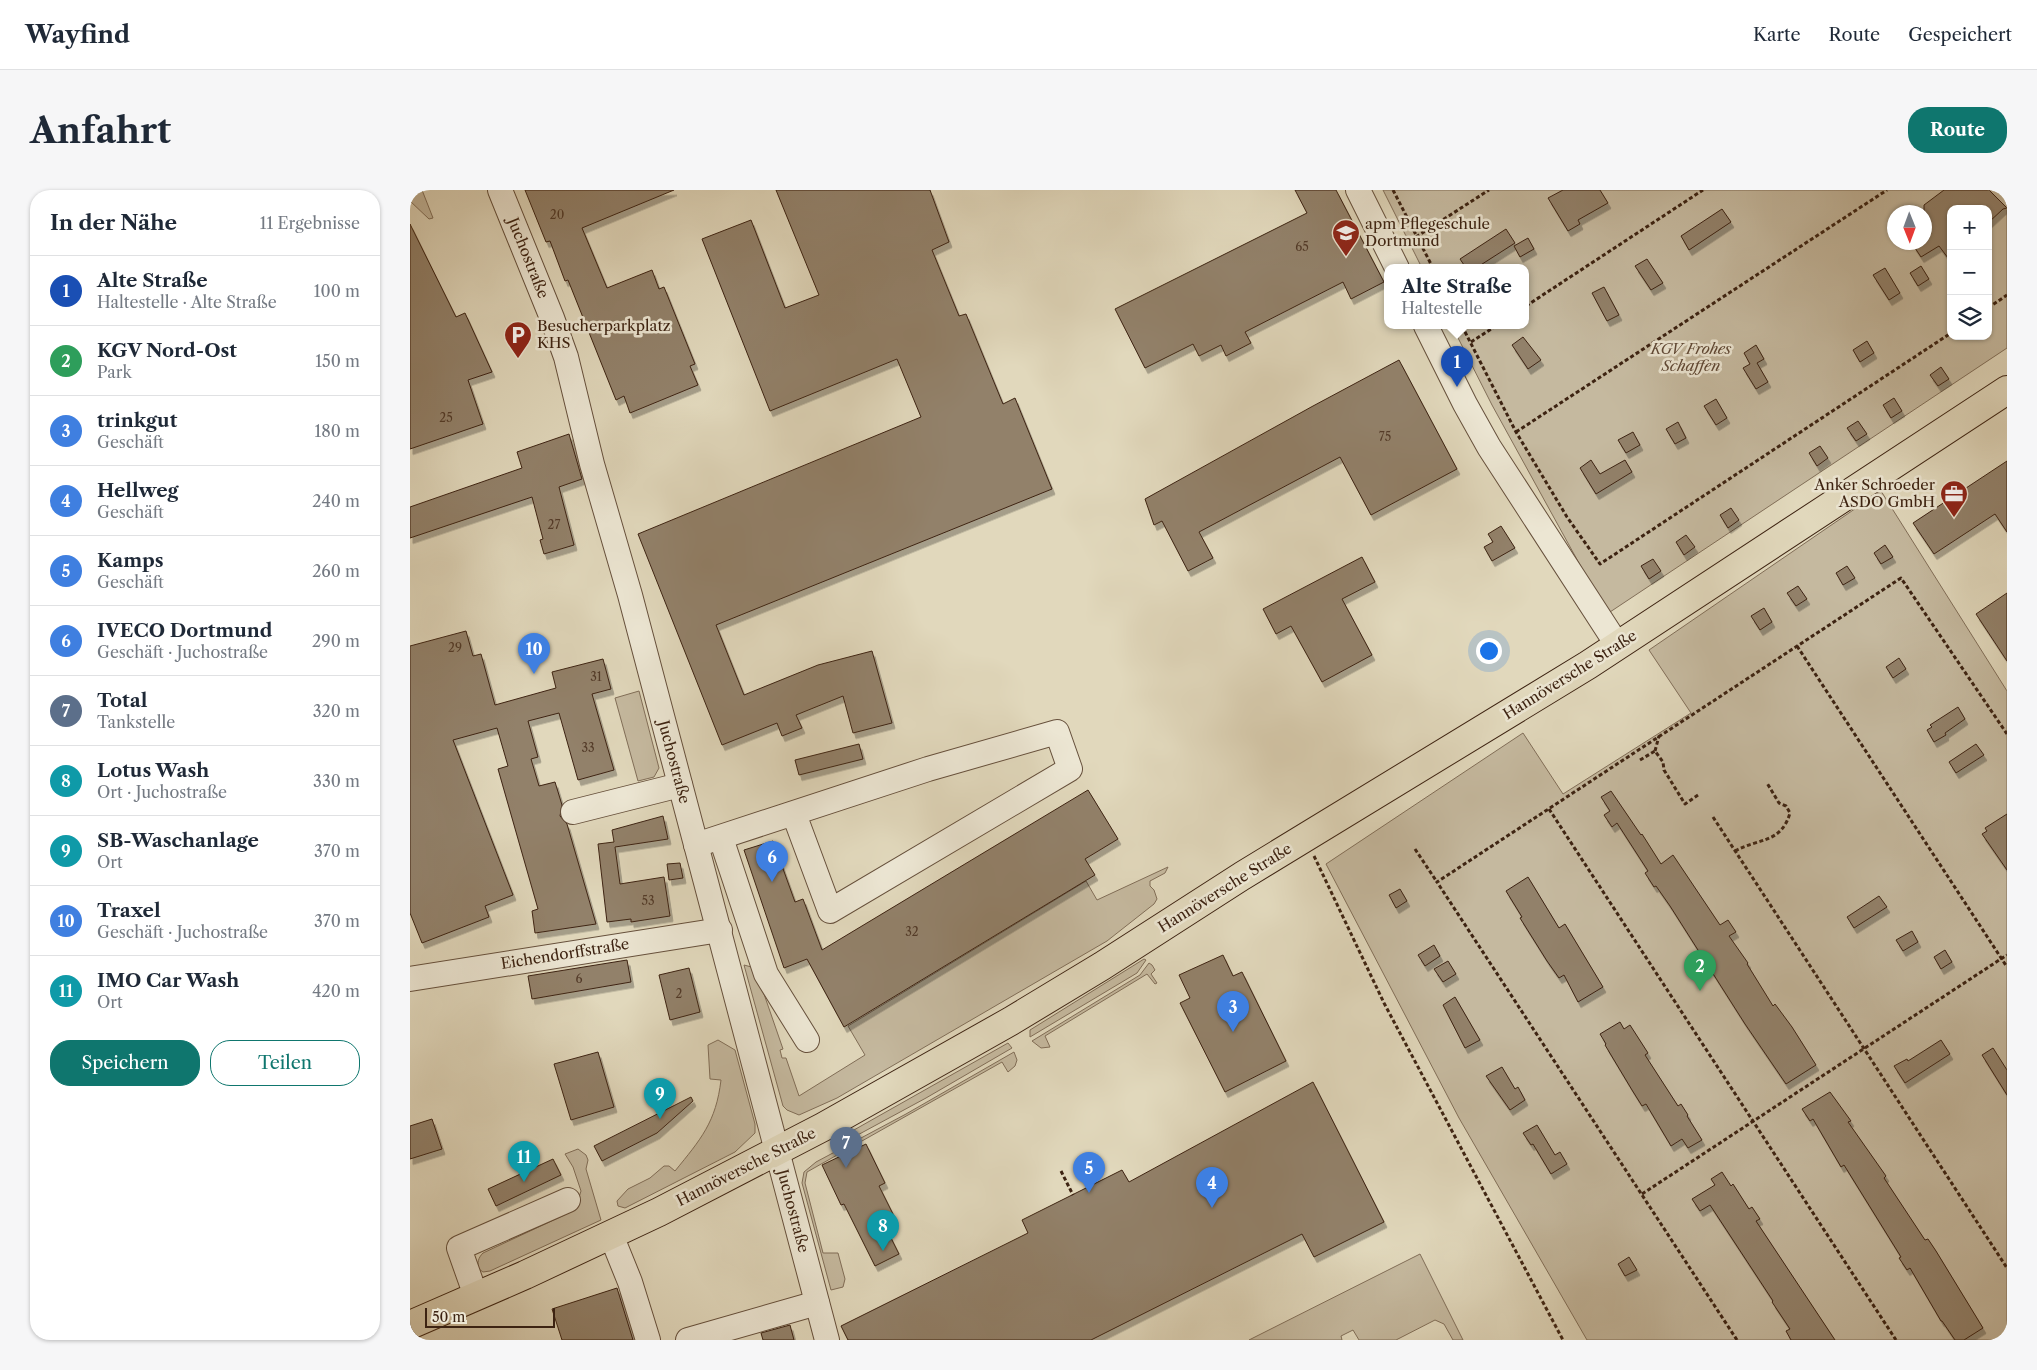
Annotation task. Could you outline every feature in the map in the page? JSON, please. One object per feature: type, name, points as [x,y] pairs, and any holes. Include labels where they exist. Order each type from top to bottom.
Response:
[{"type":"main road","name":"Hannöversche Straße","points":[[410,1325],[658,1212],[872,1100],[1019,1016],[1102,966],[1242,876],[1530,702],[2007,390]]},
{"type":"street","name":"Juchostraße","points":[[500,190],[560,338],[720,930],[827,1340]]},
{"type":"street","points":[[1358,190],[1395,264]]},
{"type":"street","points":[[1428,329],[1489,447],[1618,646]]},
{"type":"street","points":[[696,845],[928,770],[1057,732],[1070,769],[830,911],[794,814]]},
{"type":"street","points":[[573,812],[680,785]]},
{"type":"street","points":[[721,838],[766,974],[807,1040]]},
{"type":"street","name":"Eichendorffstraße","points":[[410,979],[720,930]]},
{"type":"street","points":[[476,1296],[459,1248],[568,1200]]},
{"type":"street","points":[[611,1235],[630,1282],[648,1340]]},
{"type":"street","points":[[688,1340],[817,1303]]},
{"type":"path","points":[[1393,190],[1431,264]]},
{"type":"path","points":[[1416,237],[1489,190]]},
{"type":"path","points":[[1529,304],[1703,190]]},
{"type":"path","points":[[1516,432],[1887,190]]},
{"type":"path","points":[[1992,305],[2007,295]]},
{"type":"path","points":[[1464,329],[1516,432],[1567,516],[1600,564],[1947,336]]},
{"type":"path","points":[[1471,342],[1491,329]]},
{"type":"path","points":[[1437,882],[1901,578],[2007,734]]},
{"type":"path","points":[[1797,646],[2007,967]]},
{"type":"path","points":[[1640,760],[1655,751],[1660,736]]},
{"type":"path","points":[[1655,751],[1663,762],[1663,771],[1685,804],[1698,795]]},
{"type":"path","points":[[1735,851],[1744,846],[1760,843],[1787,825],[1790,813],[1786,806],[1779,803],[1767,783]]},
{"type":"path","points":[[1549,809],[1896,1340]]},
{"type":"path","points":[[1713,817],[2007,1268]]},
{"type":"path","points":[[1305,838],[1384,1003],[1563,1340]]},
{"type":"path","points":[[1415,849],[1737,1340]]},
{"type":"path","points":[[1642,1194],[2007,955]]},
{"type":"path","points":[[1061,1171],[1073,1195]]},
{"type":"green space","points":[[410,190],[422,190],[433,218],[429,219],[410,201]]},
{"type":"green space","name":"KGV Frohes Schaffen","points":[[1383,190],[2007,190],[2007,348],[1607,614],[1492,405],[1454,329],[1529,329],[1529,264],[1420,264]]},
{"type":"green space","points":[[1881,491],[2007,691],[2007,1340],[1587,1340],[1459,1118],[1326,864],[1523,733],[1563,794],[1691,713],[1649,650]]},
{"type":"green space","points":[[639,691],[659,768],[654,777],[638,781],[615,698]]},
{"type":"green space","points":[[1168,867],[1165,873],[1150,881],[1150,886],[1154,890],[1157,899],[1154,904],[1107,941],[837,1098],[799,1115],[787,1110],[783,1106],[744,965],[755,968],[783,1049],[780,1050],[782,1058],[786,1058],[799,1096],[865,1055],[848,1026],[1086,881],[1097,900]]},
{"type":"green space","points":[[1144,959],[1146,960],[1137,973],[1030,1037],[1030,1030]]},
{"type":"green space","points":[[1149,963],[1155,970],[1151,974],[1157,983],[1155,984],[1147,974],[1045,1036],[1050,1047],[1041,1048],[1032,1041],[1140,975]]},
{"type":"green space","points":[[718,1040],[735,1050],[755,1124],[755,1133],[735,1152],[625,1208],[618,1206],[617,1201],[628,1189],[650,1178],[664,1166],[669,1166],[675,1171],[700,1139],[711,1119],[719,1095],[721,1080],[710,1079],[708,1045]]},
{"type":"green space","points":[[1008,1043],[1012,1048],[926,1098],[841,1144],[838,1139]]},
{"type":"green space","points":[[1014,1052],[1017,1060],[1015,1066],[1008,1072],[1002,1062],[807,1172],[805,1183],[823,1253],[838,1253],[845,1279],[843,1287],[831,1290],[802,1183],[804,1172],[816,1162],[906,1114]]},
{"type":"green space","points":[[578,1149],[586,1155],[588,1160],[586,1169],[601,1220],[490,1271],[483,1272],[479,1269],[478,1261],[483,1253],[575,1210],[581,1191],[573,1167],[565,1154]]},
{"type":"green space","points":[[1420,1254],[1463,1340],[1453,1340],[1444,1324],[1435,1320],[1396,1340],[1359,1340],[1353,1330],[1341,1336],[1342,1340],[1249,1340]]},
{"type":"building","points":[[525,190],[674,190],[582,228],[607,288],[652,270],[659,289],[664,287],[695,364],[690,366],[698,385],[630,413],[624,396],[616,400],[568,280],[565,281],[550,241],[546,242]]},
{"type":"building","points":[[776,190],[930,190],[949,242],[932,250],[959,316],[966,314],[1003,404],[1015,398],[1052,489],[716,625],[744,695],[818,665],[872,651],[892,723],[853,733],[843,696],[796,715],[802,728],[782,736],[777,723],[722,745],[638,534],[921,417],[897,359],[770,411],[702,239],[751,220],[785,308],[819,295]]},
{"type":"building","points":[[1295,190],[1336,190],[1384,282],[1351,299],[1343,282],[1245,332],[1251,343],[1226,356],[1221,345],[1199,356],[1193,344],[1145,368],[1115,309],[1307,213]]},
{"type":"building","points":[[1563,190],[1600,190],[1608,203],[1578,220],[1580,224],[1568,231],[1548,198]]},
{"type":"building","points":[[1944,190],[1989,190],[2007,208],[2003,209],[1992,219],[1992,205],[1947,205],[1947,257],[1939,246],[1921,257],[1916,250],[1932,250],[1932,205],[1924,205]]},
{"type":"building","points":[[1722,209],[1731,222],[1689,250],[1681,236]]},
{"type":"building","points":[[410,224],[456,317],[465,313],[492,372],[468,380],[483,424],[410,449]]},
{"type":"building","points":[[1506,229],[1515,243],[1482,264],[1463,264],[1460,259]]},
{"type":"building","points":[[1528,238],[1534,249],[1520,257],[1514,246]]},
{"type":"building","points":[[1647,259],[1663,283],[1651,290],[1635,266]]},
{"type":"building","points":[[1921,266],[1929,279],[1918,286],[1910,273]]},
{"type":"building","points":[[1885,268],[1900,293],[1889,300],[1873,275]]},
{"type":"building","points":[[1604,287],[1619,315],[1607,321],[1592,293]]},
{"type":"building","points":[[1523,337],[1541,360],[1528,369],[1512,345]]},
{"type":"building","points":[[1867,341],[1874,353],[1860,362],[1853,350]]},
{"type":"building","points":[[1756,345],[1764,359],[1757,363],[1768,382],[1756,389],[1743,368],[1750,364],[1744,353]]},
{"type":"building","points":[[1399,360],[1457,469],[1371,515],[1340,457],[1199,532],[1213,558],[1188,571],[1162,521],[1154,525],[1145,499]]},
{"type":"building","points":[[1941,367],[1949,379],[1938,386],[1930,375]]},
{"type":"building","points":[[1894,398],[1902,411],[1891,418],[1883,405]]},
{"type":"building","points":[[1716,399],[1727,418],[1716,425],[1704,406]]},
{"type":"building","points":[[1858,421],[1867,434],[1856,441],[1847,428]]},
{"type":"building","points":[[1678,422],[1686,438],[1675,444],[1666,429]]},
{"type":"building","points":[[1633,432],[1640,445],[1626,453],[1618,440]]},
{"type":"building","points":[[569,434],[582,479],[559,487],[574,545],[544,554],[540,540],[543,539],[532,497],[410,538],[410,507],[522,468],[517,452]]},
{"type":"building","points":[[1820,446],[1828,458],[1817,466],[1809,453]]},
{"type":"building","points":[[1591,460],[1600,474],[1625,460],[1632,472],[1596,494],[1580,468]]},
{"type":"building","points":[[2007,461],[2007,532],[1995,514],[1934,554],[1913,523]]},
{"type":"building","points":[[1731,508],[1739,520],[1728,528],[1720,515]]},
{"type":"building","points":[[1501,526],[1515,548],[1492,561],[1484,547],[1493,542],[1488,534]]},
{"type":"building","points":[[1686,535],[1695,547],[1684,555],[1676,542]]},
{"type":"building","points":[[1885,545],[1893,557],[1881,564],[1874,553]]},
{"type":"building","points":[[1362,557],[1375,582],[1342,599],[1372,655],[1322,682],[1291,626],[1276,634],[1263,609]]},
{"type":"building","points":[[1653,559],[1661,571],[1649,579],[1641,566]]},
{"type":"building","points":[[1847,566],[1855,578],[1843,585],[1836,573]]},
{"type":"building","points":[[1798,586],[1807,599],[1796,606],[1787,593]]},
{"type":"building","points":[[2007,593],[2007,661],[1976,614]]},
{"type":"building","points":[[1764,608],[1772,622],[1760,630],[1751,616]]},
{"type":"building","points":[[466,631],[473,656],[481,654],[495,705],[556,688],[552,672],[603,659],[611,689],[592,694],[614,770],[578,780],[559,713],[528,721],[538,757],[531,759],[539,786],[555,782],[562,805],[560,816],[567,824],[596,924],[535,933],[532,911],[538,909],[498,769],[508,766],[497,728],[453,740],[513,895],[485,906],[489,917],[422,943],[410,913],[410,646]]},
{"type":"building","points":[[1899,658],[1906,669],[1893,678],[1886,667]]},
{"type":"building","points":[[1958,707],[1965,719],[1945,733],[1946,735],[1934,742],[1927,730],[1932,727],[1930,725]]},
{"type":"building","points":[[859,744],[863,759],[799,775],[795,760]]},
{"type":"building","points":[[1976,744],[1984,755],[1956,773],[1949,762]]},
{"type":"building","points":[[1088,790],[1118,839],[1085,859],[1095,875],[844,1027],[807,959],[784,968],[744,850],[773,841],[795,902],[803,899],[822,950]]},
{"type":"building","points":[[1611,791],[1661,864],[1673,855],[1720,925],[1728,920],[1736,932],[1729,936],[1748,963],[1773,1006],[1775,1004],[1792,1027],[1816,1065],[1786,1084],[1745,1024],[1670,906],[1656,886],[1654,887],[1645,873],[1648,871],[1617,823],[1612,827],[1604,815],[1610,811],[1601,797]]},
{"type":"building","points":[[2007,814],[2007,870],[1982,834],[1987,831],[1985,828]]},
{"type":"building","points":[[663,816],[668,839],[615,847],[620,884],[664,877],[670,916],[631,922],[631,919],[607,922],[598,844],[614,842],[612,830]]},
{"type":"building","points":[[680,863],[683,878],[669,880],[667,864]]},
{"type":"building","points":[[1528,877],[1559,928],[1565,924],[1603,987],[1578,1002],[1564,975],[1559,978],[1547,961],[1520,918],[1522,917],[1506,891]]},
{"type":"building","points":[[1400,889],[1407,901],[1396,908],[1389,895]]},
{"type":"building","points":[[1879,896],[1887,907],[1854,928],[1847,917]]},
{"type":"building","points":[[1912,931],[1918,942],[1903,951],[1896,940]]},
{"type":"building","points":[[1434,945],[1440,956],[1425,966],[1418,955]]},
{"type":"building","points":[[1945,950],[1952,962],[1941,969],[1934,957]]},
{"type":"building","points":[[1223,955],[1233,976],[1242,972],[1286,1061],[1225,1092],[1180,1003],[1190,998],[1179,975]]},
{"type":"building","points":[[627,960],[631,982],[532,999],[528,976]]},
{"type":"building","points":[[1448,961],[1456,974],[1443,982],[1434,969]]},
{"type":"building","points":[[689,968],[700,1012],[670,1020],[659,975]]},
{"type":"building","points":[[1455,997],[1480,1040],[1465,1048],[1443,1005]]},
{"type":"building","points":[[1620,1022],[1624,1029],[1630,1025],[1648,1053],[1645,1055],[1678,1106],[1681,1104],[1702,1140],[1688,1148],[1682,1139],[1671,1146],[1646,1104],[1642,1106],[1600,1034]]},
{"type":"building","points":[[1941,1040],[1950,1054],[1905,1083],[1894,1066],[1907,1059],[1908,1061]]},
{"type":"building","points":[[1993,1048],[2007,1070],[2007,1095],[1982,1055]]},
{"type":"building","points":[[598,1052],[614,1107],[571,1120],[554,1064]]},
{"type":"building","points":[[1502,1067],[1515,1089],[1518,1087],[1525,1100],[1510,1110],[1486,1076]]},
{"type":"building","points":[[1313,1082],[1384,1222],[1314,1257],[1302,1234],[1091,1340],[848,1340],[841,1326],[1028,1233],[1022,1220],[1122,1170],[1129,1182]]},
{"type":"building","points":[[1830,1092],[1851,1121],[1848,1122],[1886,1176],[1884,1178],[1925,1240],[1928,1239],[1936,1251],[1983,1328],[1964,1340],[1955,1340],[1941,1321],[1910,1268],[1907,1270],[1899,1258],[1901,1257],[1844,1165],[1841,1167],[1813,1119],[1810,1121],[1802,1109]]},
{"type":"building","points":[[691,1097],[693,1101],[657,1133],[602,1161],[594,1146]]},
{"type":"building","points":[[432,1119],[442,1149],[410,1159],[410,1126]]},
{"type":"building","points":[[1537,1125],[1555,1155],[1560,1152],[1567,1164],[1551,1174],[1533,1144],[1531,1145],[1523,1133]]},
{"type":"building","points":[[866,1144],[885,1183],[879,1186],[895,1218],[884,1224],[899,1254],[875,1266],[844,1204],[841,1205],[822,1165]]},
{"type":"building","points":[[553,1159],[561,1175],[496,1206],[488,1189]]},
{"type":"building","points":[[1722,1172],[1731,1186],[1733,1184],[1749,1209],[1752,1207],[1760,1219],[1756,1221],[1835,1340],[1791,1340],[1786,1331],[1790,1329],[1710,1205],[1700,1211],[1692,1199],[1715,1185],[1711,1179]]},
{"type":"building","points":[[1629,1257],[1637,1270],[1625,1276],[1618,1264]]},
{"type":"building","points":[[617,1288],[633,1340],[562,1340],[552,1309]]},
{"type":"building","points":[[790,1325],[794,1340],[763,1340],[761,1333]]},
{"type":"place","name":"apm Pflegeschule Dortmund","points":[[1346,257]]},
{"type":"place","name":"Besucherparkplatz KHS","points":[[518,359]]},
{"type":"place","name":"Alte Straße","points":[[1457,387]]},
{"type":"place","name":"Anker Schroeder ASDO GmbH","points":[[1954,518]]},
{"type":"place","name":"Traxel","points":[[534,674]]},
{"type":"place","name":"IVECO Dortmund","points":[[772,882]]},
{"type":"place","name":"KGV Nord-Ost","points":[[1700,991]]},
{"type":"place","name":"trinkgut","points":[[1233,1032]]},
{"type":"place","name":"SB-Waschanlage","points":[[660,1119]]},
{"type":"place","name":"Total","points":[[846,1168]]},
{"type":"place","name":"IMO Car Wash","points":[[524,1182]]},
{"type":"place","name":"Kamps","points":[[1089,1193]]},
{"type":"place","name":"Hellweg","points":[[1212,1208]]},
{"type":"place","name":"Lotus Wash","points":[[883,1251]]}]
